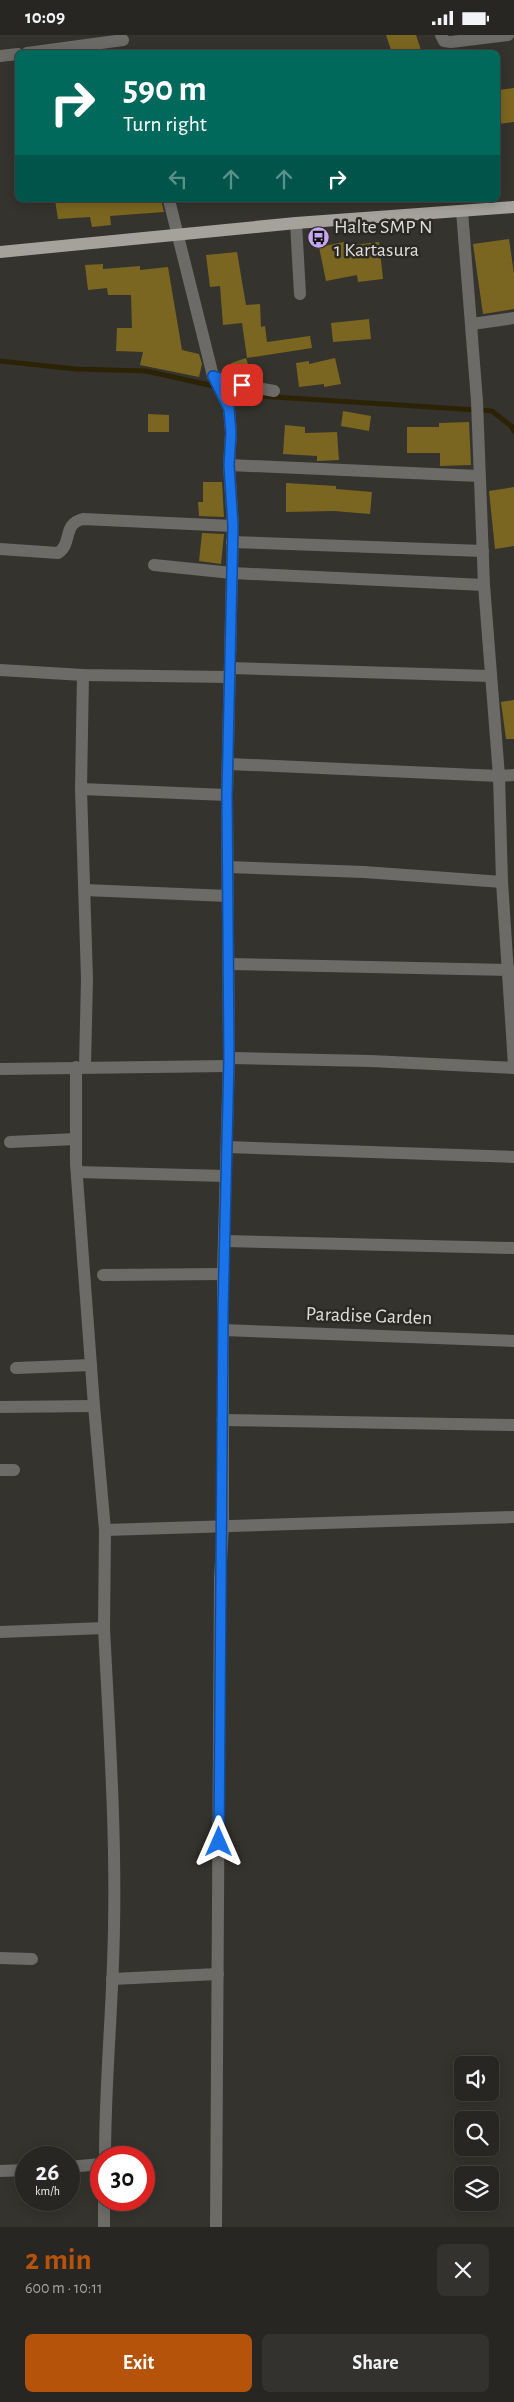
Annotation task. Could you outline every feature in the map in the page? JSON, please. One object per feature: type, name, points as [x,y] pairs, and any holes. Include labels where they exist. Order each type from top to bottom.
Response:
[{"type":"main road","points":[[0,252],[296,223],[514,207]]},
{"type":"street","points":[[441,35],[444,41],[451,42],[508,35]]},
{"type":"street","points":[[53,50],[124,42]]},
{"type":"street","points":[[0,56],[15,54]]},
{"type":"street","points":[[169,202],[217,384],[229,409],[231,433],[229,465],[233,526],[227,795],[229,1062],[223,1274],[223,1526],[220,1579],[216,2227]]},
{"type":"street","points":[[0,1069],[229,1062],[371,1061],[514,1067],[510,970],[502,882],[498,776],[484,585],[472,324],[462,211]]},
{"type":"street","points":[[296,223],[300,294]]},
{"type":"street","points":[[472,324],[514,318]]},
{"type":"street","points":[[217,384],[242,385],[274,391]]},
{"type":"street","points":[[229,465],[479,476]]},
{"type":"street","points":[[0,549],[58,553],[67,544],[71,525],[83,519],[233,526]]},
{"type":"street","points":[[232,542],[483,551]]},
{"type":"street","points":[[154,565],[232,573],[484,585]]},
{"type":"street","points":[[0,670],[83,675],[230,673],[490,675]]},
{"type":"street","points":[[83,675],[81,789],[87,979],[76,1139],[94,1406],[105,1531],[104,1628],[114,1856],[112,1979],[106,2064],[104,2146]]},
{"type":"street","points":[[229,764],[498,776],[514,775]]},
{"type":"street","points":[[81,789],[227,795]]},
{"type":"street","points":[[228,867],[374,872],[502,882]]},
{"type":"street","points":[[85,890],[228,895]]},
{"type":"street","points":[[229,964],[510,970]]},
{"type":"street","points":[[10,1142],[76,1139]]},
{"type":"street","points":[[227,1147],[514,1157]]},
{"type":"street","points":[[77,1172],[226,1176]]},
{"type":"street","points":[[224,1241],[514,1248]]},
{"type":"street","points":[[103,1275],[223,1274]]},
{"type":"street","name":"Paradise Garden","points":[[223,1330],[514,1341]]},
{"type":"street","points":[[16,1368],[91,1365]]},
{"type":"street","points":[[0,1407],[94,1406]]},
{"type":"street","points":[[222,1420],[514,1425]]},
{"type":"street","points":[[0,1470],[14,1470]]},
{"type":"street","points":[[105,1531],[514,1517]]},
{"type":"street","points":[[0,1632],[104,1628]]},
{"type":"street","points":[[0,1958],[32,1959]]},
{"type":"street","points":[[112,1979],[218,1974]]},
{"type":"street","points":[[0,2171],[15,2170]]},
{"type":"street","points":[[104,2211],[104,2227]]},
{"type":"building","points":[[386,35],[416,35],[421,50],[391,50]]},
{"type":"building","points":[[514,88],[514,122],[500,124],[500,90]]},
{"type":"building","points":[[55,202],[162,202],[164,212],[110,216],[111,225],[92,227],[90,217],[58,219]]},
{"type":"building","points":[[509,239],[514,274],[514,309],[483,314],[473,244]]},
{"type":"building","points":[[344,242],[345,246],[379,242],[383,279],[358,282],[357,275],[326,281],[319,247]]},
{"type":"building","points":[[237,252],[246,305],[260,304],[261,327],[265,326],[267,342],[310,336],[312,348],[247,358],[242,323],[223,325],[220,286],[210,287],[206,255]]},
{"type":"building","points":[[103,264],[103,269],[140,266],[140,270],[168,267],[182,350],[199,354],[202,364],[199,377],[140,365],[143,352],[116,351],[117,328],[132,328],[131,295],[108,295],[107,288],[88,290],[85,265]]},
{"type":"building","points":[[369,319],[371,339],[333,342],[331,323]]},
{"type":"building","points":[[246,358],[252,376],[247,378],[235,374],[231,363]]},
{"type":"building","points":[[335,358],[341,384],[324,387],[324,384],[299,387],[296,363],[309,361],[309,364]]},
{"type":"building","points":[[343,411],[371,416],[369,431],[341,426]]},
{"type":"building","points":[[148,414],[169,415],[169,432],[148,432]]},
{"type":"building","points":[[469,422],[471,465],[440,466],[440,453],[407,453],[407,427],[439,427],[439,423]]},
{"type":"building","points":[[285,425],[305,427],[305,433],[337,432],[339,460],[317,461],[317,456],[283,454]]},
{"type":"building","points":[[203,482],[222,482],[224,517],[199,516],[198,502],[203,502]]},
{"type":"building","points":[[286,483],[336,486],[336,489],[372,492],[370,514],[334,511],[286,512]]},
{"type":"building","points":[[514,487],[514,546],[495,549],[489,491]]},
{"type":"building","points":[[202,533],[224,534],[221,564],[199,561]]},
{"type":"building","points":[[514,700],[514,739],[506,739],[501,702]]},
{"type":"waterway","points":[[0,361],[76,369],[146,371],[259,396],[492,411],[511,426],[514,431]]},
{"type":"place","name":"Halte SMP N 1 Kartasura","points":[[318,238]]},
{"type":"route","points":[[219,1842],[220,1579],[223,1526],[223,1311],[229,1058],[227,795],[233,526],[229,465],[231,433],[229,409],[213,376],[242,385]]}]
